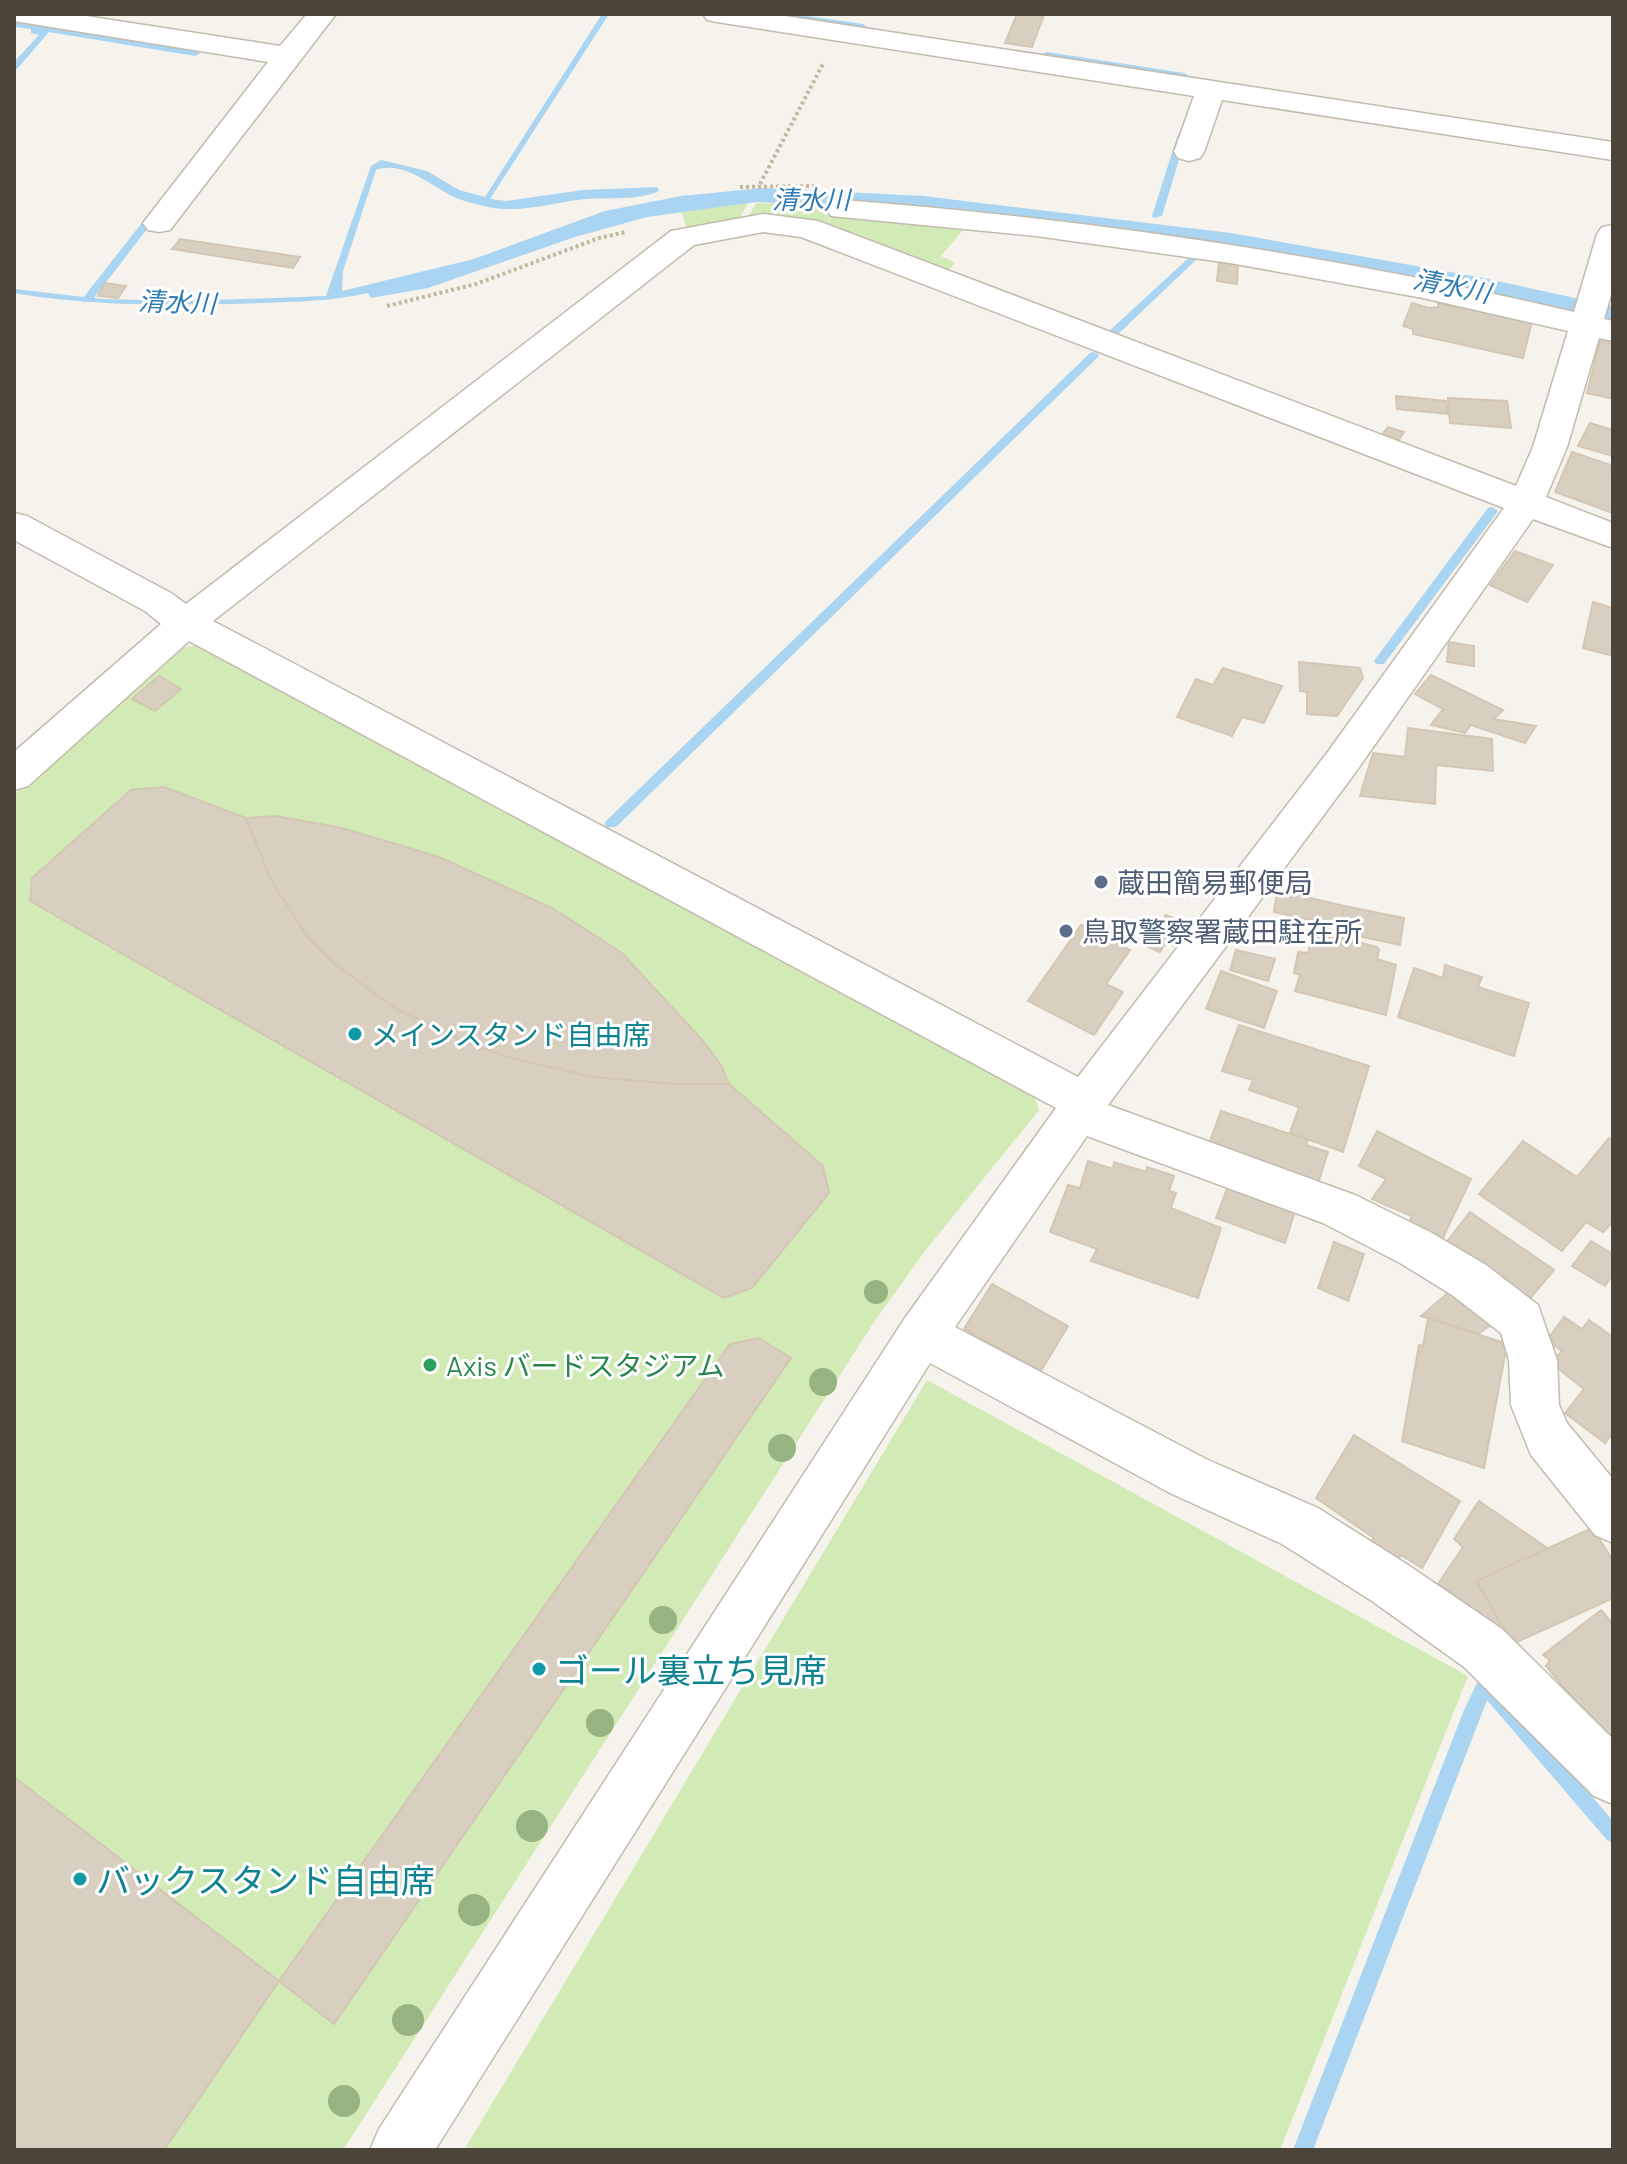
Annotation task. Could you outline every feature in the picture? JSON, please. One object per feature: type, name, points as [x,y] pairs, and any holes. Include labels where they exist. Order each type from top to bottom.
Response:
[{"type":"street","points":[[20,14],[287,56]]},
{"type":"street","points":[[159,223],[322,14]]},
{"type":"street","points":[[717,14],[840,33],[882,26],[1211,90],[1613,151]]},
{"type":"street","points":[[1189,152],[1211,90]]},
{"type":"street","points":[[842,209],[939,216],[1195,248],[1399,285],[1600,328]]},
{"type":"street","points":[[14,775],[186,623],[683,239],[763,223],[807,228],[1613,536]]},
{"type":"street","points":[[400,2150],[922,1334],[1081,1107],[1341,763],[1525,504],[1600,328],[1613,234]]},
{"type":"street","points":[[14,525],[158,602],[186,623],[1081,1107],[1339,1209],[1416,1248],[1469,1280],[1521,1320],[1533,1360],[1535,1405],[1548,1438],[1613,1518]]},
{"type":"street","points":[[922,1334],[1188,1476],[1300,1526],[1390,1583],[1483,1648],[1613,1777]]},
{"type":"path","points":[[760,185],[840,33]]},
{"type":"path","points":[[387,306],[476,284],[599,238],[669,225],[683,239]]},
{"type":"green space","points":[[748,203],[738,221],[688,231],[681,212]]},
{"type":"green space","points":[[756,203],[833,206],[968,224],[941,256],[955,263],[945,274],[827,228],[831,216],[826,227],[789,216],[747,219]]},
{"type":"green space","name":"Axis バードスタジアム","points":[[199,645],[1034,1096],[1039,1110],[925,1251],[874,1322],[343,2150],[14,2150],[14,795],[179,648]]},
{"type":"green space","points":[[927,1380],[1468,1676],[1280,2150],[464,2150]]},
{"type":"water","name":"清水川","points":[[602,14],[609,14],[490,199],[507,201],[583,190],[657,187],[659,191],[633,197],[587,199],[510,209],[457,198],[397,168],[376,170],[343,271],[342,291],[474,259],[605,211],[681,196],[763,188],[923,196],[1231,233],[1483,278],[1612,306],[1613,325],[892,207],[756,202],[647,217],[575,237],[428,288],[371,298],[368,293],[301,302],[152,304],[69,300],[14,293],[14,289],[102,299],[190,301],[326,296],[371,166],[381,160],[427,171],[459,190],[485,197]]},
{"type":"building","points":[[1017,14],[1044,15],[1032,47],[1005,43]]},
{"type":"building","points":[[180,239],[300,257],[293,268],[172,249]]},
{"type":"building","points":[[1219,261],[1238,264],[1237,284],[1217,281]]},
{"type":"building","points":[[105,283],[126,286],[118,298],[98,296]]},
{"type":"building","points":[[1412,303],[1429,308],[1438,307],[1438,303],[1457,308],[1458,304],[1532,321],[1523,358],[1413,334],[1413,329],[1403,326]]},
{"type":"building","points":[[1602,333],[1613,335],[1613,399],[1587,393]]},
{"type":"building","points":[[1396,396],[1446,401],[1448,414],[1397,409]]},
{"type":"building","points":[[1448,398],[1507,401],[1511,428],[1450,423]]},
{"type":"building","points":[[1590,423],[1613,430],[1613,456],[1578,446]]},
{"type":"building","points":[[1388,427],[1404,432],[1396,444],[1379,439]]},
{"type":"building","points":[[1572,452],[1613,466],[1609,478],[1613,479],[1613,513],[1555,492]]},
{"type":"building","points":[[1515,551],[1553,565],[1527,602],[1490,585]]},
{"type":"building","points":[[1593,602],[1613,608],[1613,656],[1583,648]]},
{"type":"building","points":[[1449,642],[1474,646],[1474,666],[1447,662]]},
{"type":"building","points":[[1299,662],[1360,668],[1363,678],[1337,716],[1307,714],[1307,692],[1300,691]]},
{"type":"building","points":[[1223,668],[1282,686],[1264,723],[1242,717],[1232,736],[1177,717],[1196,679],[1213,685]]},
{"type":"building","points":[[1431,675],[1503,710],[1494,719],[1536,726],[1525,743],[1471,725],[1465,733],[1431,725],[1443,709],[1415,694]]},
{"type":"building","points":[[159,676],[181,689],[155,711],[132,699]]},
{"type":"building","points":[[1408,728],[1492,739],[1493,771],[1436,765],[1435,804],[1360,796],[1373,753],[1405,757]]},
{"type":"building","name":"メインスタンド自由席","points":[[164,787],[246,818],[271,880],[308,937],[334,963],[396,1009],[468,1043],[511,1058],[593,1077],[678,1084],[729,1084],[823,1166],[829,1193],[752,1288],[724,1298],[30,901],[32,878],[131,790]]},
{"type":"building","points":[[276,816],[342,828],[439,857],[552,908],[622,953],[704,1042],[722,1067],[729,1084],[678,1084],[593,1077],[511,1058],[468,1043],[396,1009],[334,963],[308,937],[271,880],[246,818]]},
{"type":"building","points":[[1277,890],[1344,906],[1341,927],[1274,912]]},
{"type":"building","points":[[1344,906],[1404,918],[1400,945],[1340,932]]},
{"type":"building","points":[[1166,915],[1187,924],[1174,946],[1166,942],[1160,952],[1146,946]]},
{"type":"building","points":[[1081,925],[1095,931],[1099,925],[1121,935],[1115,942],[1130,950],[1106,984],[1123,992],[1094,1035],[1028,1001]]},
{"type":"building","points":[[1314,930],[1377,947],[1377,959],[1396,965],[1386,1015],[1295,991],[1300,975],[1294,973],[1298,952],[1308,953]]},
{"type":"building","points":[[1236,950],[1275,959],[1268,981],[1230,970]]},
{"type":"building","points":[[1445,965],[1482,977],[1478,987],[1529,1003],[1514,1056],[1398,1017],[1414,968],[1443,978]]},
{"type":"building","points":[[1221,971],[1277,991],[1264,1028],[1206,1009]]},
{"type":"building","points":[[1239,1025],[1369,1066],[1343,1152],[1290,1133],[1299,1107],[1249,1090],[1253,1080],[1222,1071]]},
{"type":"building","points":[[1221,1111],[1308,1140],[1306,1145],[1328,1152],[1318,1184],[1208,1147]]},
{"type":"building","points":[[1377,1131],[1471,1179],[1440,1244],[1406,1228],[1412,1216],[1372,1199],[1386,1179],[1359,1166]]},
{"type":"building","points":[[1609,1138],[1613,1141],[1613,1222],[1603,1232],[1586,1222],[1562,1251],[1479,1194],[1523,1141],[1577,1177]]},
{"type":"building","points":[[1088,1161],[1113,1169],[1114,1162],[1146,1172],[1147,1167],[1174,1176],[1169,1191],[1176,1193],[1171,1208],[1221,1228],[1198,1298],[1091,1261],[1097,1249],[1050,1232],[1068,1185],[1080,1188]]},
{"type":"building","points":[[1230,1181],[1297,1205],[1285,1243],[1216,1218]]},
{"type":"building","points":[[1470,1212],[1554,1270],[1528,1301],[1445,1244]]},
{"type":"building","points":[[1591,1241],[1613,1254],[1613,1274],[1605,1286],[1572,1266]]},
{"type":"building","points":[[1334,1242],[1364,1254],[1348,1301],[1318,1288]]},
{"type":"building","points":[[992,1284],[1068,1326],[1041,1371],[964,1329]]},
{"type":"building","points":[[1450,1291],[1495,1322],[1478,1334],[1421,1316]]},
{"type":"building","points":[[1564,1317],[1582,1329],[1589,1320],[1613,1337],[1613,1433],[1605,1443],[1565,1413],[1584,1389],[1551,1363],[1562,1351],[1547,1340]]},
{"type":"building","points":[[1428,1318],[1507,1344],[1484,1468],[1402,1441],[1419,1345],[1423,1346]]},
{"type":"building","name":"ゴール裏立ち見席","points":[[759,1338],[791,1358],[334,2024],[279,1981],[730,1344]]},
{"type":"building","points":[[1354,1435],[1460,1501],[1422,1568],[1401,1555],[1397,1561],[1369,1543],[1374,1538],[1316,1498]]},
{"type":"building","points":[[1479,1501],[1572,1565],[1546,1605],[1531,1594],[1507,1633],[1438,1584],[1463,1547],[1454,1539]]},
{"type":"building","points":[[1592,1528],[1613,1560],[1613,1598],[1513,1644],[1476,1581]]},
{"type":"building","points":[[1601,1610],[1613,1624],[1613,1748],[1546,1666],[1550,1660],[1543,1655]]},
{"type":"building","name":"バックスタンド自由席","points":[[14,1777],[279,1981],[164,2150],[14,2150]]},
{"type":"waterway","points":[[775,14],[863,27]]},
{"type":"waterway","points":[[14,24],[195,53]]},
{"type":"waterway","points":[[14,67],[45,33],[34,31]]},
{"type":"waterway","points":[[1047,55],[1184,76]]},
{"type":"waterway","points":[[1157,216],[1181,136]]},
{"type":"waterway","points":[[87,300],[155,212]]},
{"type":"waterway","points":[[1111,335],[1194,256]]},
{"type":"waterway","points":[[611,824],[1094,355]]},
{"type":"waterway","points":[[1380,661],[1492,511]]},
{"type":"waterway","points":[[1303,2150],[1485,1685],[1613,1834]]},
{"type":"place","name":"蔵田簡易郵便局","points":[[1101,882]]},
{"type":"place","name":"鳥取警察署蔵田駐在所","points":[[1066,931]]},
{"type":"place","name":"メインスタンド自由席","points":[[355,1034]]},
{"type":"place","name":"Axis バードスタジアム","points":[[430,1365]]},
{"type":"place","name":"ゴール裏立ち見席","points":[[539,1669]]},
{"type":"place","name":"バックスタンド自由席","points":[[80,1879]]}]
